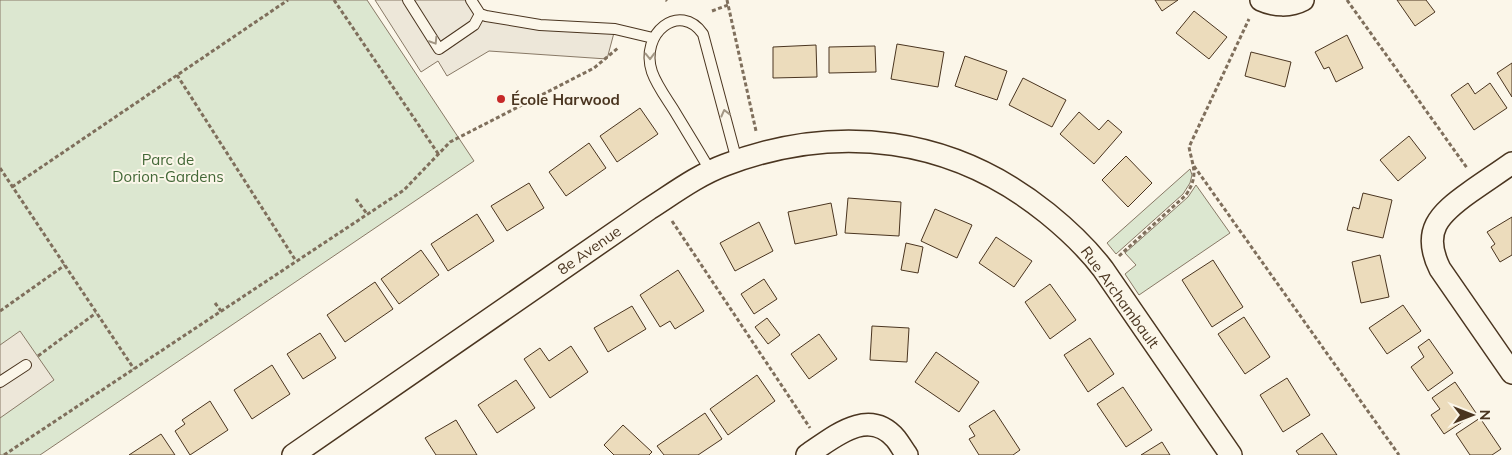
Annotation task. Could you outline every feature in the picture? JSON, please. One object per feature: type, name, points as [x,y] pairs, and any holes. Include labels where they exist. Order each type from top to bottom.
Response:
[{"type":"street","points":[[1256,7],[1269,4],[1294,3],[1303,0]]},
{"type":"street","name":"8e Avenue","points":[[293,455],[641,214],[687,184],[711,172],[736,161],[789,147],[831,142],[876,143],[921,149]]},
{"type":"street","name":"Rue Archambault","points":[[921,149],[976,169],[1007,185],[1036,204],[1085,247],[1114,284],[1231,455]]},
{"type":"street","points":[[1512,163],[1448,209],[1437,222],[1431,241],[1432,252],[1440,269],[1512,373]]},
{"type":"street","points":[[807,455],[848,429],[862,425],[872,425],[888,431],[907,455]]},
{"type":"lane","points":[[408,0],[439,49],[474,25],[480,14]]},
{"type":"lane","points":[[471,0],[480,14],[540,25],[614,29],[643,34],[653,38]]},
{"type":"lane","points":[[711,172],[651,70],[649,53],[653,38],[663,26],[680,21],[694,24],[703,34],[736,161]]},
{"type":"lane","points":[[0,382],[26,365]]},
{"type":"path","points":[[12,187],[288,0]]},
{"type":"path","points":[[334,0],[439,155]]},
{"type":"path","points":[[727,0],[758,138]]},
{"type":"path","points":[[1347,0],[1468,170]]},
{"type":"path","points":[[712,11],[728,5]]},
{"type":"path","points":[[1256,7],[1188,148],[1194,166],[1399,455]]},
{"type":"path","points":[[4,455],[404,190],[450,142],[594,68],[618,48]]},
{"type":"path","points":[[177,75],[296,260]]},
{"type":"path","points":[[1116,259],[1186,195],[1194,180],[1194,166]]},
{"type":"path","points":[[0,168],[134,369]]},
{"type":"path","points":[[356,199],[367,214]]},
{"type":"path","points":[[669,216],[814,432]]},
{"type":"path","points":[[0,311],[65,265]]},
{"type":"path","points":[[215,303],[221,311]]},
{"type":"path","points":[[26,365],[96,312]]},
{"type":"green space","name":"Parc de Dorion-Gardens","points":[[0,0],[367,0],[474,161],[40,455],[0,455]]},
{"type":"green space","points":[[1190,169],[1192,175],[1190,183],[1183,194],[1116,254],[1107,243]]},
{"type":"green space","points":[[1196,185],[1230,233],[1139,295],[1125,274],[1136,265],[1125,253],[1188,197]]},
{"type":"shaded area","points":[[375,0],[471,0],[480,14],[615,29],[607,59],[489,51],[447,76],[438,61],[421,72]]},
{"type":"shaded area","points":[[20,331],[54,380],[0,418],[0,345]]},
{"type":"building","points":[[1155,0],[1178,0],[1162,11]]},
{"type":"building","points":[[1397,0],[1426,0],[1435,12],[1415,26]]},
{"type":"building","points":[[1194,11],[1227,37],[1209,59],[1176,33]]},
{"type":"building","points":[[1347,35],[1363,68],[1336,82],[1329,67],[1324,69],[1315,52]]},
{"type":"building","points":[[897,44],[944,52],[938,87],[891,79]]},
{"type":"building","points":[[816,45],[817,77],[773,78],[773,47]]},
{"type":"building","points":[[875,46],[876,72],[829,73],[829,47]]},
{"type":"building","points":[[1251,52],[1291,62],[1285,87],[1245,76]]},
{"type":"building","points":[[965,56],[1007,71],[997,100],[955,86]]},
{"type":"building","points":[[1512,63],[1512,97],[1497,73]]},
{"type":"building","points":[[1023,78],[1066,100],[1052,127],[1009,105]]},
{"type":"building","points":[[1468,83],[1475,94],[1490,83],[1507,108],[1474,130],[1451,95]]},
{"type":"building","points":[[640,108],[658,134],[617,162],[600,136]]},
{"type":"building","points":[[1079,112],[1099,130],[1108,120],[1122,132],[1094,164],[1060,134]]},
{"type":"building","points":[[1409,136],[1426,158],[1398,181],[1380,160]]},
{"type":"building","points":[[589,143],[606,168],[566,196],[549,172]]},
{"type":"building","points":[[1126,156],[1152,183],[1128,207],[1102,180]]},
{"type":"building","points":[[529,183],[544,208],[507,231],[491,206]]},
{"type":"building","points":[[1363,193],[1392,200],[1383,238],[1347,230],[1353,207],[1359,209]]},
{"type":"building","points":[[848,198],[901,202],[899,236],[845,233]]},
{"type":"building","points":[[831,203],[837,235],[795,244],[788,212]]},
{"type":"building","points":[[935,209],[972,225],[957,258],[921,241]]},
{"type":"building","points":[[477,214],[494,241],[448,271],[431,244]]},
{"type":"building","points":[[1512,217],[1512,255],[1500,262],[1491,247],[1495,244],[1487,232]]},
{"type":"building","points":[[759,222],[773,251],[735,271],[720,243]]},
{"type":"building","points":[[996,237],[1032,261],[1014,287],[979,263]]},
{"type":"building","points":[[906,243],[923,247],[918,273],[901,270]]},
{"type":"building","points":[[421,250],[439,275],[399,304],[381,279]]},
{"type":"building","points":[[1380,255],[1389,297],[1361,303],[1352,262]]},
{"type":"building","points":[[1213,260],[1243,307],[1212,327],[1182,280]]},
{"type":"building","points":[[678,270],[704,311],[675,329],[670,321],[660,327],[640,295]]},
{"type":"building","points":[[764,279],[777,299],[754,314],[741,294]]},
{"type":"building","points":[[375,282],[393,309],[345,342],[327,315]]},
{"type":"building","points":[[1050,284],[1076,320],[1050,339],[1025,302]]},
{"type":"building","points":[[1403,305],[1421,331],[1387,354],[1369,328]]},
{"type":"building","points":[[632,306],[646,329],[608,352],[594,328]]},
{"type":"building","points":[[1244,317],[1270,357],[1245,374],[1218,334]]},
{"type":"building","points":[[767,318],[780,335],[768,344],[755,327]]},
{"type":"building","points":[[872,326],[909,328],[907,362],[870,360]]},
{"type":"building","points":[[320,333],[336,358],[303,379],[287,354]]},
{"type":"building","points":[[819,334],[837,359],[809,379],[791,354]]},
{"type":"building","points":[[1090,338],[1114,374],[1088,392],[1064,355]]},
{"type":"building","points":[[1429,339],[1453,373],[1428,391],[1411,367],[1424,357],[1418,347]]},
{"type":"building","points":[[571,346],[588,372],[550,398],[524,359],[540,348],[549,361]]},
{"type":"building","points":[[936,352],[979,382],[959,412],[915,382]]},
{"type":"building","points":[[272,365],[290,394],[252,419],[234,390]]},
{"type":"building","points":[[757,375],[775,401],[728,435],[710,409]]},
{"type":"building","points":[[1287,378],[1310,415],[1283,432],[1260,395]]},
{"type":"building","points":[[516,380],[535,408],[497,433],[478,405]]},
{"type":"building","points":[[1455,382],[1476,413],[1444,434],[1431,415],[1440,409],[1432,398]]},
{"type":"building","points":[[1123,387],[1152,430],[1126,447],[1097,404]]},
{"type":"building","points":[[210,401],[228,430],[190,455],[175,431],[185,424],[182,420]]},
{"type":"building","points":[[994,410],[1020,450],[1013,455],[979,455],[969,439],[975,436],[969,426]]},
{"type":"building","points":[[705,413],[722,439],[698,455],[664,455],[657,446]]},
{"type":"building","points":[[1480,418],[1501,449],[1492,455],[1470,455],[1456,434]]},
{"type":"building","points":[[456,420],[477,455],[436,455],[425,438]]},
{"type":"building","points":[[623,425],[652,452],[649,455],[614,455],[604,445]]},
{"type":"building","points":[[1322,433],[1337,455],[1299,455],[1296,451]]},
{"type":"building","points":[[161,434],[175,455],[129,455]]},
{"type":"building","points":[[1162,442],[1170,455],[1141,455]]},
{"type":"place","name":"École Harwood","points":[[501,99]]}]
